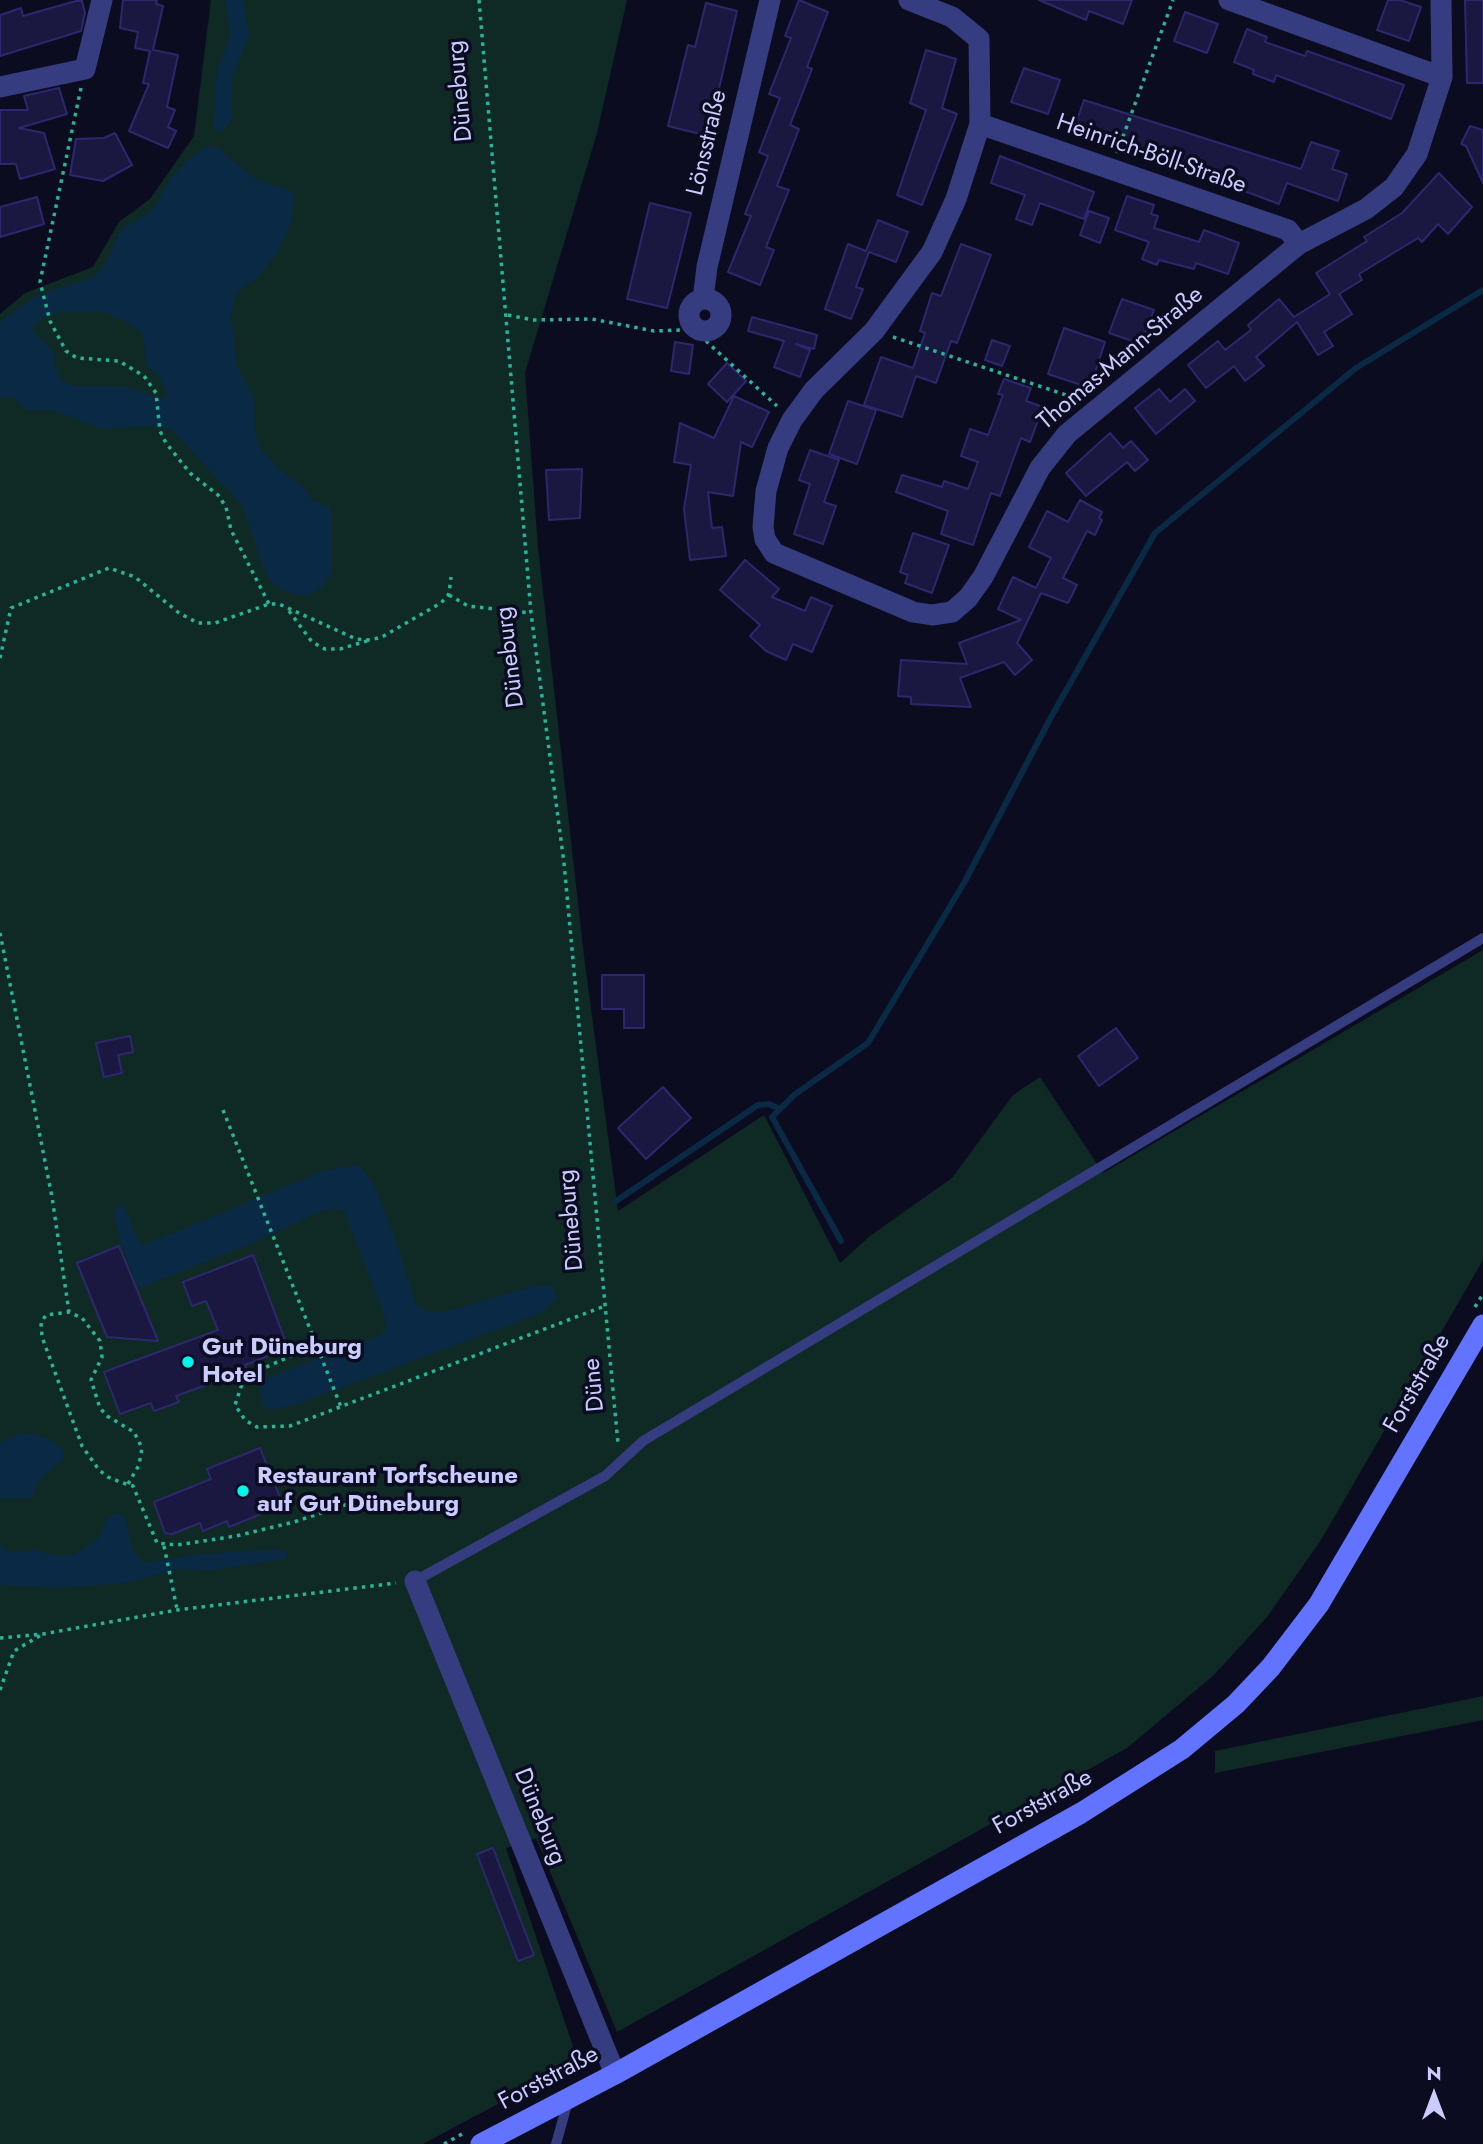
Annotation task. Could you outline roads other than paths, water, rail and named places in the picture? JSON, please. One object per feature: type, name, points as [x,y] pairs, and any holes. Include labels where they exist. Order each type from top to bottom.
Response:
[{"type":"street","points":[[0,87],[85,69],[102,0]]},
{"type":"street","name":"Lönsstraße","points":[[698,328],[716,328],[722,314],[714,301],[703,299],[706,267],[770,0]]},
{"type":"street","name":"Thomas-Mann-Straße","points":[[909,0],[952,17],[979,39],[980,124],[956,199],[932,252],[874,331],[814,390],[792,420],[778,448],[766,491],[763,527],[765,539],[774,553],[913,612],[932,615],[952,612],[968,598],[983,577],[1051,452],[1100,406],[1299,244],[1366,209],[1394,187],[1417,155],[1442,77],[1440,0]]},
{"type":"street","points":[[1229,0],[1442,77]]},
{"type":"street","name":"Heinrich-Böll-Straße","points":[[980,124],[1288,230],[1299,244]]},
{"type":"street","name":"Forststraße","points":[[481,2144],[615,2074],[1081,1813],[1182,1749],[1236,1704],[1271,1667],[1319,1604],[1478,1331]]},
{"type":"street","name":"Düneburg","points":[[415,1581],[615,2074]]},
{"type":"lane","points":[[415,1581],[605,1476],[643,1441],[1483,938]]},
{"type":"lane","points":[[556,2144],[569,2098]]},
{"type":"water","points":[[225,0],[243,0],[249,35],[232,77],[232,119],[223,131],[217,131],[214,127],[217,70],[231,36]]},
{"type":"water","points":[[214,146],[256,179],[293,192],[292,219],[277,253],[258,277],[237,292],[231,313],[236,364],[254,399],[255,431],[261,449],[280,470],[305,489],[312,500],[329,507],[332,514],[332,570],[323,587],[308,595],[295,595],[273,584],[266,574],[242,505],[171,429],[146,426],[101,429],[57,411],[28,410],[11,397],[0,397],[0,322],[36,296],[93,277],[104,267],[121,230],[153,210],[172,176],[204,148]],"holes":[[[60,312],[105,312],[132,325],[143,334],[147,365],[161,379],[168,393],[163,399],[124,386],[73,386],[61,380],[55,366],[54,353],[32,330],[43,317]]]},
{"type":"water","points":[[360,1166],[373,1183],[393,1232],[416,1305],[430,1312],[449,1311],[534,1286],[553,1286],[557,1299],[543,1312],[297,1404],[273,1410],[264,1407],[260,1389],[264,1379],[381,1335],[386,1328],[386,1320],[344,1210],[325,1209],[253,1243],[139,1288],[121,1243],[114,1213],[118,1207],[124,1206],[139,1242],[144,1245],[323,1171]]},
{"type":"water","points":[[21,1434],[36,1434],[55,1443],[64,1450],[63,1459],[39,1480],[32,1498],[0,1499],[0,1442]]},
{"type":"water","points":[[115,1513],[124,1515],[133,1550],[144,1563],[200,1554],[280,1549],[287,1553],[286,1559],[212,1570],[180,1569],[124,1583],[63,1588],[0,1585],[0,1544],[7,1551],[35,1550],[58,1556],[74,1555],[98,1539],[107,1519]]},
{"type":"waterway","points":[[616,1201],[758,1105],[769,1104],[780,1109],[794,1095],[868,1043],[964,883],[1050,719],[1155,533],[1356,368],[1483,290]]},
{"type":"waterway","points":[[780,1109],[772,1117],[841,1241]]},
{"type":"place","name":"Gut Düneburg Hotel","points":[[188,1362]]},
{"type":"place","name":"Restaurant Torfscheune auf Gut Düneburg","points":[[243,1491]]}]
